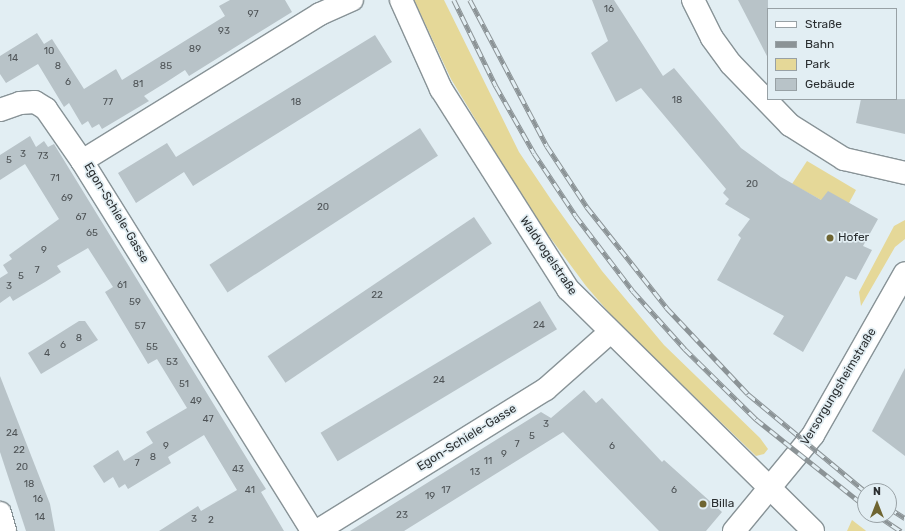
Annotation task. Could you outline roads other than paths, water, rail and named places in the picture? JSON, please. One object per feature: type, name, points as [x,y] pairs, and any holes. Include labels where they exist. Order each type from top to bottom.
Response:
[{"type":"street","name":"Egon-Schiele-Gasse","points":[[312,531],[82,161],[320,14],[352,0]]},
{"type":"street","name":"Waldvogelstraße","points":[[401,0],[441,89],[492,172],[568,288],[609,333],[813,531]]},
{"type":"street","points":[[693,0],[712,38],[731,64],[790,125],[844,159],[905,173]]},
{"type":"street","points":[[0,110],[20,102],[35,102],[46,109],[82,161]]},
{"type":"street","name":"Versorgungsheimstraße","points":[[734,531],[813,435],[905,273]]},
{"type":"street","name":"Egon-Schiele-Gasse","points":[[317,531],[546,389],[609,333]]},
{"type":"street","points":[[0,513],[5,531]]},
{"type":"railway","points":[[454,0],[496,86],[534,153],[576,216],[633,291],[685,349],[756,419],[857,500]]},
{"type":"railway","points":[[470,0],[547,146],[587,207],[667,308],[748,394],[857,484]]},
{"type":"railway","points":[[897,513],[905,518]]},
{"type":"railway","points":[[889,523],[901,531]]},
{"type":"place","name":"Hofer","points":[[830,238]]},
{"type":"place","name":"Billa","points":[[703,504]]}]
